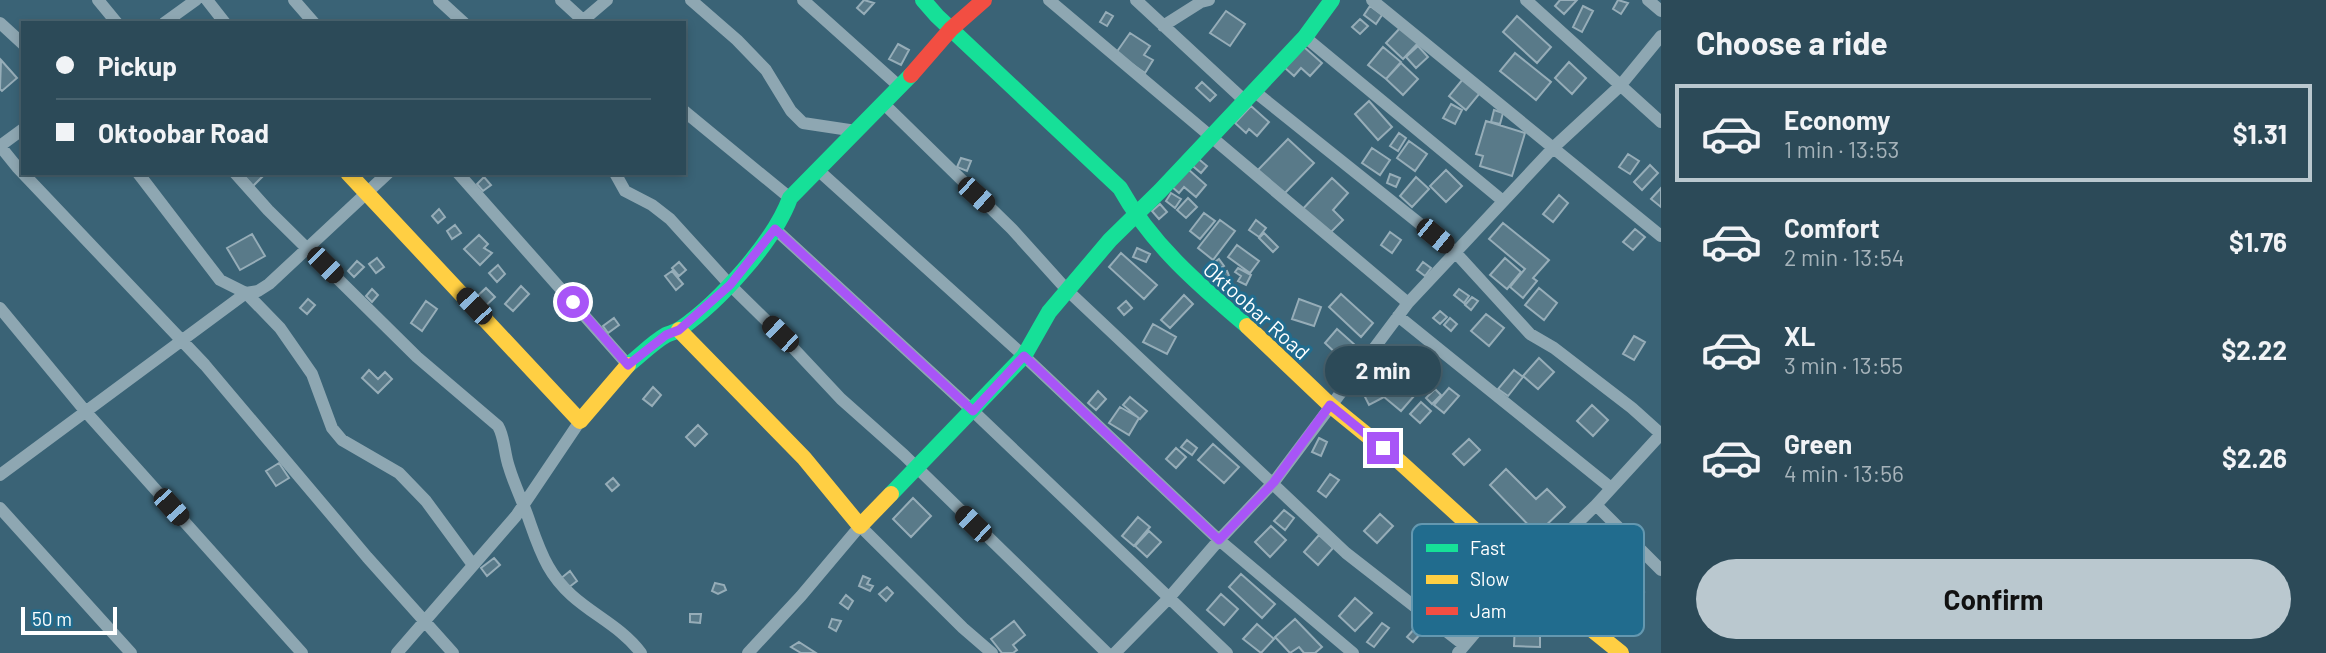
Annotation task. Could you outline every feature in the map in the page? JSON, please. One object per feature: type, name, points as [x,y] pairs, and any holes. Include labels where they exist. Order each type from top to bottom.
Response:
[{"type":"street","points":[[98,0],[115,21]]},
{"type":"street","points":[[167,21],[196,0]]},
{"type":"street","points":[[207,0],[223,21]]},
{"type":"street","points":[[294,0],[312,21]]},
{"type":"street","points":[[439,0],[462,21]]},
{"type":"street","points":[[561,0],[582,21]]},
{"type":"street","points":[[584,21],[607,0]]},
{"type":"street","points":[[691,0],[737,40],[766,70],[791,111],[803,123],[856,131]]},
{"type":"street","points":[[803,0],[900,87]]},
{"type":"street","name":"Oktoobar Road","points":[[923,0],[1120,188],[1135,215],[1186,273],[1274,350],[1330,405],[1400,462],[1468,524]]},
{"type":"street","points":[[397,653],[523,507],[580,421],[628,365],[666,335],[679,330],[730,285],[775,229],[790,198],[900,87],[951,29],[984,0]]},
{"type":"street","points":[[1049,0],[1408,303]]},
{"type":"street","points":[[1136,0],[1163,26],[1250,96],[1455,252],[1530,334],[1554,348],[1661,434],[1576,524]]},
{"type":"street","points":[[1163,26],[1201,2],[1209,0]]},
{"type":"street","points":[[748,653],[860,526],[1024,356],[1049,312],[1110,240],[1305,37],[1332,0]]},
{"type":"street","points":[[1372,0],[1661,236]]},
{"type":"street","points":[[1525,0],[1661,122]]},
{"type":"street","points":[[1648,0],[1661,11]]},
{"type":"street","points":[[0,23],[21,42]]},
{"type":"street","points":[[1115,653],[1274,482],[1408,303],[1554,147],[1619,86],[1661,36]]},
{"type":"street","points":[[1305,37],[1503,201]]},
{"type":"street","points":[[883,103],[1012,229],[1068,290],[1346,553],[1412,608]]},
{"type":"street","points":[[686,113],[790,198]]},
{"type":"street","points":[[21,130],[0,146],[21,171]]},
{"type":"street","points":[[818,170],[1024,356],[1219,540],[1353,653]]},
{"type":"street","points":[[25,175],[205,365],[367,557],[453,653]]},
{"type":"street","points":[[140,175],[220,279],[246,293],[281,328],[312,374],[332,428],[337,434],[399,473],[426,501],[473,565]]},
{"type":"street","points":[[237,175],[268,210],[417,357],[498,426],[502,433],[509,470],[532,534],[548,566],[563,589],[633,642],[641,653]]},
{"type":"street","points":[[350,175],[580,421]]},
{"type":"street","points":[[0,475],[246,293],[258,292],[269,284],[386,175]]},
{"type":"street","points":[[460,175],[628,365]]},
{"type":"street","points":[[616,175],[625,191],[652,205],[670,219],[841,399],[1107,653]]},
{"type":"street","points":[[775,229],[973,411],[1227,653]]},
{"type":"street","points":[[0,308],[86,412],[302,653]]},
{"type":"street","points":[[1398,316],[1611,488]]},
{"type":"street","points":[[679,330],[804,458],[860,526],[992,653]]},
{"type":"street","points":[[1596,505],[1615,524]]},
{"type":"street","points":[[0,508],[131,653]]},
{"type":"street","points":[[1644,553],[1661,570]]},
{"type":"street","points":[[1445,636],[1461,649]]},
{"type":"street","name":"Oktoobar Road","points":[[1600,636],[1621,653]]},
{"type":"building","points":[[864,0],[874,3],[864,14],[857,8]]},
{"type":"building","points":[[1560,0],[1577,0],[1564,14],[1555,6]]},
{"type":"building","points":[[1618,0],[1628,3],[1621,14],[1613,9]]},
{"type":"building","points":[[1370,6],[1382,15],[1376,24],[1364,15]]},
{"type":"building","points":[[1583,6],[1593,11],[1582,32],[1573,27]]},
{"type":"building","points":[[1226,11],[1245,24],[1230,46],[1210,33]]},
{"type":"building","points":[[1106,12],[1113,16],[1107,26],[1100,22]]},
{"type":"building","points":[[1517,16],[1551,47],[1537,63],[1503,32]]},
{"type":"building","points":[[1360,19],[1368,26],[1360,34],[1352,27]]},
{"type":"building","points":[[1401,27],[1418,43],[1403,59],[1386,43]]},
{"type":"building","points":[[1130,33],[1150,46],[1144,55],[1153,60],[1145,73],[1116,53]]},
{"type":"building","points":[[898,44],[909,50],[901,65],[889,59]]},
{"type":"building","points":[[1418,46],[1428,57],[1416,68],[1406,57]]},
{"type":"building","points":[[1304,47],[1322,63],[1310,76],[1301,68],[1294,76],[1285,68]]},
{"type":"building","points":[[1383,47],[1401,62],[1386,79],[1368,65]]},
{"type":"building","points":[[1515,53],[1551,82],[1536,100],[1500,71]]},
{"type":"building","points":[[1,60],[17,78],[2,91],[0,89]]},
{"type":"building","points":[[1569,62],[1586,78],[1572,94],[1555,78]]},
{"type":"building","points":[[1401,63],[1418,79],[1403,95],[1386,79]]},
{"type":"building","points":[[1463,79],[1480,93],[1466,110],[1449,96]]},
{"type":"building","points":[[1202,82],[1216,95],[1210,101],[1196,88]]},
{"type":"building","points":[[1369,101],[1392,127],[1378,140],[1355,114]]},
{"type":"building","points":[[1451,104],[1462,110],[1455,124],[1443,118]]},
{"type":"building","points":[[1251,106],[1269,122],[1257,136],[1249,129],[1246,133],[1235,123]]},
{"type":"building","points":[[1494,110],[1503,113],[1500,124],[1491,122]]},
{"type":"building","points":[[1486,121],[1525,133],[1512,176],[1480,166],[1483,156],[1476,154]]},
{"type":"building","points":[[1399,133],[1406,138],[1398,151],[1390,146]]},
{"type":"building","points":[[1288,139],[1314,163],[1281,197],[1255,173]]},
{"type":"building","points":[[1409,141],[1427,154],[1415,171],[1397,158]]},
{"type":"building","points":[[1372,148],[1390,160],[1380,175],[1362,163]]},
{"type":"building","points":[[1628,154],[1639,161],[1630,174],[1619,167]]},
{"type":"building","points":[[1195,156],[1207,166],[1201,173],[1189,163]]},
{"type":"building","points":[[961,158],[971,161],[967,171],[957,167]]},
{"type":"building","points":[[1650,165],[1658,173],[1642,190],[1634,182]]},
{"type":"building","points":[[1188,169],[1206,185],[1196,197],[1184,187],[1179,193],[1172,187]]},
{"type":"building","points":[[1446,170],[1462,186],[1446,202],[1430,186]]},
{"type":"building","points":[[1390,174],[1400,178],[1396,187],[1387,183]]},
{"type":"building","points":[[243,175],[264,175],[253,186]]},
{"type":"building","points":[[484,177],[491,185],[483,191],[477,184]]},
{"type":"building","points":[[1416,177],[1429,189],[1412,207],[1400,196]]},
{"type":"building","points":[[1332,178],[1348,193],[1333,210],[1343,220],[1326,237],[1299,213]]},
{"type":"building","points":[[1661,188],[1661,207],[1651,199]]},
{"type":"building","points":[[1171,193],[1181,199],[1175,208],[1166,201]]},
{"type":"building","points":[[1559,195],[1568,203],[1553,222],[1543,214]]},
{"type":"building","points":[[1188,198],[1197,207],[1186,218],[1177,210]]},
{"type":"building","points":[[1160,204],[1167,212],[1159,219],[1152,211]]},
{"type":"building","points":[[439,209],[445,217],[438,223],[432,216]]},
{"type":"building","points":[[1204,213],[1215,221],[1200,239],[1190,231]]},
{"type":"building","points":[[1220,220],[1235,231],[1213,260],[1198,248]]},
{"type":"building","points":[[1256,220],[1266,228],[1259,237],[1249,230]]},
{"type":"building","points":[[1503,223],[1549,260],[1533,278],[1537,281],[1523,298],[1510,287],[1525,269],[1489,239]]},
{"type":"building","points":[[455,225],[461,233],[452,239],[447,231]]},
{"type":"building","points":[[1635,229],[1645,237],[1633,250],[1623,242]]},
{"type":"building","points":[[1390,232],[1401,240],[1392,253],[1381,245]]},
{"type":"building","points":[[1264,233],[1278,247],[1273,252],[1259,238]]},
{"type":"building","points":[[252,234],[265,256],[240,270],[227,248]]},
{"type":"building","points":[[479,235],[488,244],[484,248],[492,253],[480,265],[464,249]]},
{"type":"building","points":[[1237,245],[1259,261],[1250,273],[1228,257]]},
{"type":"building","points":[[1137,248],[1150,254],[1146,262],[1133,257]]},
{"type":"building","points":[[1121,253],[1157,285],[1144,299],[1109,267]]},
{"type":"building","points":[[377,258],[384,267],[376,273],[369,264]]},
{"type":"building","points":[[1505,258],[1521,272],[1507,289],[1490,275]]},
{"type":"building","points":[[1219,259],[1224,266],[1215,271],[1211,265]]},
{"type":"building","points":[[357,261],[364,267],[354,277],[348,271]]},
{"type":"building","points":[[679,262],[686,270],[679,276],[672,268]]},
{"type":"building","points":[[1423,262],[1431,268],[1425,276],[1417,270]]},
{"type":"building","points":[[498,265],[505,274],[497,282],[489,273]]},
{"type":"building","points":[[1238,268],[1251,275],[1246,285],[1238,281],[1241,276],[1235,272]]},
{"type":"building","points":[[672,271],[683,284],[676,290],[665,276]]},
{"type":"building","points":[[1227,271],[1232,283],[1224,286],[1219,274]]},
{"type":"building","points":[[521,286],[529,294],[513,311],[505,304]]},
{"type":"building","points":[[486,288],[495,297],[481,310],[472,301]]},
{"type":"building","points":[[1539,288],[1557,303],[1544,320],[1525,305]]},
{"type":"building","points":[[372,289],[378,295],[372,302],[366,296]]},
{"type":"building","points":[[1459,289],[1469,296],[1464,303],[1454,295]]},
{"type":"building","points":[[1341,294],[1373,323],[1361,337],[1329,307]]},
{"type":"building","points":[[1184,295],[1193,304],[1170,328],[1161,320]]},
{"type":"building","points":[[1472,297],[1478,301],[1471,310],[1465,305]]},
{"type":"building","points":[[308,299],[315,305],[307,314],[300,308]]},
{"type":"building","points":[[1299,299],[1321,307],[1314,326],[1292,319]]},
{"type":"building","points":[[426,301],[437,309],[422,331],[411,323]]},
{"type":"building","points":[[1126,301],[1132,308],[1124,315],[1118,308]]},
{"type":"building","points":[[1440,311],[1447,317],[1440,324],[1433,318]]},
{"type":"building","points":[[1486,314],[1504,328],[1489,346],[1471,331]]},
{"type":"building","points":[[614,318],[619,325],[608,333],[603,326]]},
{"type":"building","points":[[1450,318],[1457,324],[1451,331],[1444,325]]},
{"type":"building","points":[[1153,324],[1176,337],[1167,354],[1143,342]]},
{"type":"building","points":[[1337,329],[1355,345],[1342,359],[1325,343]]},
{"type":"building","points":[[1634,336],[1645,342],[1634,360],[1623,354]]},
{"type":"building","points":[[1405,351],[1413,359],[1401,371],[1393,362]]},
{"type":"building","points":[[1539,358],[1554,372],[1538,389],[1523,376]]},
{"type":"building","points":[[369,370],[378,379],[385,372],[392,379],[378,393],[362,378]]},
{"type":"building","points":[[1514,370],[1523,377],[1508,396],[1498,389]]},
{"type":"building","points":[[1398,382],[1414,396],[1401,411],[1384,397]]},
{"type":"building","points":[[1376,383],[1384,397],[1369,405],[1362,391]]},
{"type":"building","points":[[653,387],[661,395],[652,406],[643,399]]},
{"type":"building","points":[[1449,388],[1459,396],[1444,413],[1434,405]]},
{"type":"building","points":[[1435,389],[1441,395],[1432,404],[1426,398]]},
{"type":"building","points":[[1098,391],[1106,399],[1096,410],[1088,403]]},
{"type":"building","points":[[1130,397],[1147,411],[1140,419],[1123,405]]},
{"type":"building","points":[[1421,402],[1431,411],[1420,423],[1410,414]]},
{"type":"building","points":[[1592,405],[1608,420],[1593,436],[1577,421]]},
{"type":"building","points":[[1120,407],[1139,418],[1129,435],[1109,423]]},
{"type":"building","points":[[698,425],[707,434],[695,446],[686,437]]},
{"type":"building","points":[[1319,438],[1327,442],[1321,456],[1312,452]]},
{"type":"building","points":[[1469,439],[1480,450],[1464,465],[1453,454]]},
{"type":"building","points":[[1187,440],[1197,448],[1192,455],[1181,447]]},
{"type":"building","points":[[1213,444],[1239,467],[1224,483],[1198,460]]},
{"type":"building","points":[[1176,448],[1186,457],[1176,468],[1166,459]]},
{"type":"building","points":[[279,463],[289,478],[276,486],[266,471]]},
{"type":"building","points":[[1506,469],[1536,499],[1547,489],[1565,507],[1547,524],[1527,524],[1490,485]]},
{"type":"building","points":[[1330,474],[1339,480],[1326,497],[1318,491]]},
{"type":"building","points":[[613,478],[619,485],[612,491],[606,484]]},
{"type":"building","points":[[913,498],[931,516],[911,537],[893,519]]},
{"type":"building","points":[[1284,510],[1294,518],[1285,530],[1274,521]]},
{"type":"building","points":[[1380,514],[1393,526],[1377,543],[1364,531]]},
{"type":"building","points":[[1138,517],[1150,527],[1134,546],[1122,536]]},
{"type":"building","points":[[1271,526],[1286,540],[1270,557],[1255,542]]},
{"type":"building","points":[[1149,531],[1161,542],[1147,557],[1135,546]]},
{"type":"building","points":[[1319,535],[1333,548],[1318,565],[1304,552]]},
{"type":"building","points":[[494,558],[500,565],[487,576],[481,568]]},
{"type":"building","points":[[570,571],[577,581],[568,588],[560,579]]},
{"type":"building","points":[[1241,574],[1275,604],[1262,618],[1229,587]]},
{"type":"building","points":[[863,576],[870,579],[867,584],[873,586],[870,591],[859,586]]},
{"type":"building","points":[[715,583],[724,585],[726,590],[718,594],[712,591]]},
{"type":"building","points":[[887,587],[893,593],[886,601],[879,594]]},
{"type":"building","points":[[1221,594],[1238,609],[1224,625],[1207,610]]},
{"type":"building","points":[[846,595],[853,601],[848,609],[840,603]]},
{"type":"building","points":[[1355,598],[1372,613],[1355,631],[1339,616]]},
{"type":"building","points":[[690,614],[701,614],[700,623],[690,622]]},
{"type":"building","points":[[832,619],[841,621],[836,631],[829,627]]},
{"type":"building","points":[[1295,619],[1322,647],[1315,653],[1304,653],[1299,647],[1290,653],[1275,637]]},
{"type":"building","points":[[1014,621],[1025,635],[1013,645],[1017,650],[1013,653],[1002,653],[991,639]]},
{"type":"building","points":[[1382,623],[1389,628],[1374,647],[1367,642]]},
{"type":"building","points":[[1257,624],[1274,639],[1261,653],[1243,639]]},
{"type":"building","points":[[1412,631],[1412,636],[1418,636],[1413,642],[1407,637]]},
{"type":"building","points":[[1514,636],[1540,636],[1540,647],[1514,646]]},
{"type":"building","points":[[799,642],[816,653],[801,653],[791,647]]},
{"type":"traffic: fast","points":[[923,0],[1120,188],[1146,227],[1177,263],[1247,326]]},
{"type":"traffic: fast","points":[[891,494],[1024,356],[1049,312],[1110,240],[1160,191],[1305,37],[1332,0]]},
{"type":"traffic: fast","points":[[628,365],[661,338],[678,330],[695,317],[728,287],[772,233],[790,198],[911,75]]},
{"type":"traffic: slow","points":[[350,175],[580,421],[628,365]]},
{"type":"traffic: slow","points":[[1247,326],[1330,405],[1400,462],[1468,524]]},
{"type":"traffic: slow","points":[[679,330],[804,458],[860,526],[891,494]]},
{"type":"traffic: slow","points":[[1600,636],[1621,653]]},
{"type":"traffic: jam","points":[[911,75],[951,29],[984,0]]},
{"type":"route","points":[[573,302],[628,365],[666,335],[679,330],[730,285],[775,229],[973,411],[1024,356],[1219,540],[1274,482],[1330,405],[1383,448]]}]
